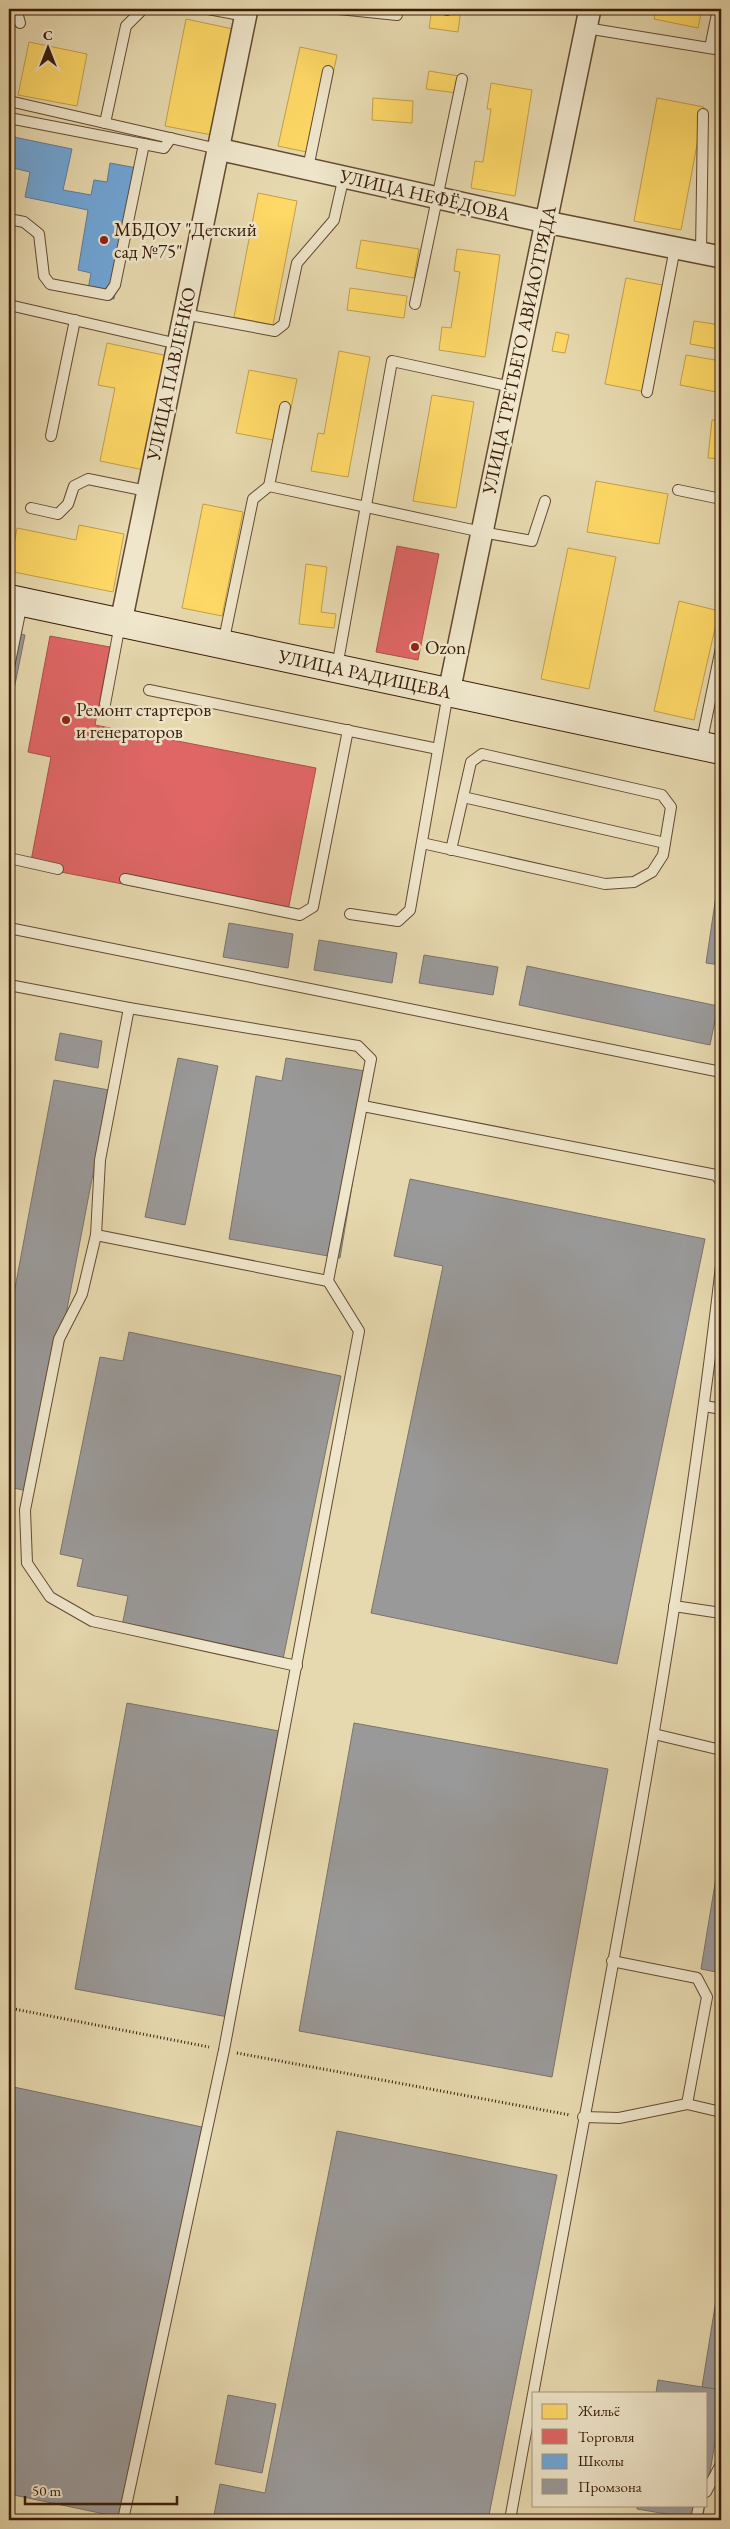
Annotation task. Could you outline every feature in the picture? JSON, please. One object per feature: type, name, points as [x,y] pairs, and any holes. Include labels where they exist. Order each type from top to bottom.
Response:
[{"type":"street","name":"УЛИЦА ПАВЛЕНКО","points":[[121,622],[246,12]]},
{"type":"street","name":"УЛИЦА ТРЕТЬЕГО АВИАОТРЯДА","points":[[449,692],[588,18]]},
{"type":"street","name":"УЛИЦА НЕФЁДОВА","points":[[218,148],[546,222],[711,255]]},
{"type":"street","name":"УЛИЦА РАДИЩЕВА","points":[[16,600],[711,748]]},
{"type":"lane","points":[[16,9],[20,23]]},
{"type":"lane","points":[[105,123],[126,26],[143,9]]},
{"type":"lane","points":[[208,9],[246,12]]},
{"type":"lane","points":[[345,9],[397,15]]},
{"type":"lane","points":[[710,48],[718,9]]},
{"type":"lane","points":[[588,18],[721,50]]},
{"type":"lane","points":[[308,168],[328,71]]},
{"type":"lane","points":[[416,304],[462,79]]},
{"type":"lane","points":[[9,101],[218,148]]},
{"type":"lane","points":[[703,114],[711,255]]},
{"type":"lane","points":[[9,118],[164,148],[170,138]]},
{"type":"lane","points":[[9,219],[24,222],[39,234],[44,276],[50,284],[108,294],[115,285],[144,144]]},
{"type":"lane","points":[[184,314],[275,332],[284,324],[298,263],[334,220],[344,176]]},
{"type":"lane","points":[[647,392],[674,248]]},
{"type":"lane","points":[[9,305],[178,344]]},
{"type":"lane","points":[[51,436],[75,320]]},
{"type":"lane","points":[[337,668],[392,361],[512,387]]},
{"type":"lane","points":[[223,644],[253,499],[269,486],[285,407]]},
{"type":"lane","points":[[31,508],[58,514],[68,504],[74,486],[88,479],[147,491]]},
{"type":"lane","points":[[269,486],[482,532],[532,540],[545,501]]},
{"type":"lane","points":[[678,490],[721,499]]},
{"type":"lane","points":[[9,667],[16,600]]},
{"type":"lane","points":[[105,704],[121,622]]},
{"type":"lane","points":[[711,748],[721,648]]},
{"type":"lane","points":[[149,690],[438,748]]},
{"type":"lane","points":[[350,914],[398,921],[410,910],[449,692]]},
{"type":"lane","points":[[125,879],[300,915],[313,907],[348,730]]},
{"type":"lane","points":[[422,843],[451,850],[606,884],[634,882],[652,872],[663,855],[671,807],[662,795],[482,754],[471,762],[451,850]]},
{"type":"lane","points":[[463,797],[665,843]]},
{"type":"lane","points":[[9,858],[58,869]]},
{"type":"lane","points":[[9,928],[721,1072]]},
{"type":"lane","points":[[9,985],[129,1008],[358,1046],[371,1059],[328,1281],[359,1331],[224,2050],[123,2520]]},
{"type":"lane","points":[[129,1008],[100,1160],[96,1235],[82,1294],[59,1339],[25,1510],[27,1563],[50,1597],[92,1621],[297,1666]]},
{"type":"lane","points":[[363,1106],[716,1175],[721,1182]]},
{"type":"lane","points":[[96,1235],[328,1281]]},
{"type":"lane","points":[[534,2392],[654,1734],[705,1406],[721,1266]]},
{"type":"lane","points":[[705,1406],[721,1409]]},
{"type":"lane","points":[[674,1606],[721,1613]]},
{"type":"lane","points":[[654,1734],[721,1750]]},
{"type":"lane","points":[[612,1962],[698,1978],[707,1997],[687,2104]]},
{"type":"lane","points":[[584,2117],[619,2118],[687,2104],[721,2112]]},
{"type":"lane","points":[[510,2520],[532,2400]]},
{"type":"lane","points":[[708,2488],[721,2464]]},
{"type":"lane","points":[[696,2520],[699,2506]]},
{"type":"lane","points":[[699,2506],[704,2520]]},
{"type":"path","points":[[9,2008],[584,2117]]},
{"type":"building: Жильё","points":[[432,9],[461,9],[458,32],[429,28]]},
{"type":"building: Жильё","points":[[656,9],[702,9],[698,28],[654,19]]},
{"type":"building: Жильё","points":[[186,19],[233,29],[212,135],[165,126]]},
{"type":"building: Жильё","points":[[29,42],[87,54],[77,106],[18,95]]},
{"type":"building: Жильё","points":[[300,47],[337,55],[316,154],[278,146]]},
{"type":"building: Жильё","points":[[429,71],[459,76],[457,93],[426,89]]},
{"type":"building: Жильё","points":[[491,83],[532,90],[515,196],[471,188],[475,161],[483,162],[491,109],[487,109]]},
{"type":"building: Жильё","points":[[373,98],[413,101],[412,123],[372,120]]},
{"type":"building: Жильё","points":[[657,98],[704,107],[681,230],[634,221]]},
{"type":"building: Жильё","points":[[258,193],[297,201],[273,325],[234,317]]},
{"type":"building: Жильё","points":[[361,240],[419,249],[414,278],[356,268]]},
{"type":"building: Жильё","points":[[457,249],[500,255],[485,357],[439,350],[442,327],[451,328],[460,272],[454,271]]},
{"type":"building: Жильё","points":[[626,278],[673,287],[668,314],[660,312],[651,393],[605,384]]},
{"type":"building: Жильё","points":[[350,288],[407,296],[404,318],[347,310]]},
{"type":"building: Жильё","points":[[694,321],[721,325],[719,349],[690,344]]},
{"type":"building: Жильё","points":[[556,332],[569,335],[565,353],[552,351]]},
{"type":"building: Жильё","points":[[107,343],[168,356],[144,470],[100,461],[115,388],[98,385]]},
{"type":"building: Жильё","points":[[339,351],[370,357],[348,477],[311,471],[318,433],[324,434]]},
{"type":"building: Жильё","points":[[686,355],[721,361],[721,393],[680,385]]},
{"type":"building: Жильё","points":[[249,370],[297,379],[284,442],[236,433]]},
{"type":"building: Жильё","points":[[432,395],[474,402],[456,508],[413,501]]},
{"type":"building: Жильё","points":[[712,420],[721,421],[721,459],[708,458]]},
{"type":"building: Жильё","points":[[596,481],[668,494],[659,544],[587,532]]},
{"type":"building: Жильё","points":[[203,504],[243,512],[222,616],[182,608]]},
{"type":"building: Жильё","points":[[79,525],[124,534],[113,592],[9,571],[17,528],[76,540]]},
{"type":"building: Жильё","points":[[568,548],[616,557],[589,689],[541,679]]},
{"type":"building: Жильё","points":[[306,564],[327,567],[321,612],[336,614],[334,628],[299,624]]},
{"type":"building: Жильё","points":[[679,601],[719,611],[694,720],[654,711]]},
{"type":"building: Торговля","points":[[397,546],[439,554],[418,660],[376,652]]},
{"type":"building: Торговля","points":[[50,636],[110,647],[95,725],[316,768],[287,916],[30,866],[51,757],[28,752]]},
{"type":"building: Школы","name":"МБДОУ \"Детский сад №75\"","points":[[9,136],[72,149],[63,190],[91,195],[94,180],[107,182],[110,163],[137,168],[114,299],[87,295],[91,273],[78,270],[88,210],[25,197],[30,172],[9,167]]},
{"type":"building: Промзона","points":[[9,631],[25,635],[9,714]]},
{"type":"building: Промзона","points":[[721,862],[721,965],[706,963]]},
{"type":"building: Промзона","points":[[229,923],[293,934],[288,968],[223,957]]},
{"type":"building: Промзона","points":[[319,940],[397,953],[392,983],[314,970]]},
{"type":"building: Промзона","points":[[424,955],[498,967],[493,995],[419,983]]},
{"type":"building: Промзона","points":[[527,966],[718,1006],[710,1045],[519,1005]]},
{"type":"building: Промзона","points":[[60,1033],[102,1041],[98,1068],[55,1060]]},
{"type":"building: Промзона","points":[[178,1058],[218,1066],[185,1225],[145,1217]]},
{"type":"building: Промзона","points":[[286,1058],[371,1072],[340,1258],[229,1239],[256,1076],[282,1081]]},
{"type":"building: Промзона","points":[[54,1080],[109,1090],[32,1492],[9,1487],[9,1320]]},
{"type":"building: Промзона","points":[[410,1179],[705,1239],[617,1664],[371,1613],[443,1266],[394,1256]]},
{"type":"building: Промзона","points":[[129,1332],[341,1376],[283,1659],[122,1626],[128,1596],[77,1586],[83,1559],[60,1554],[100,1357],[123,1361]]},
{"type":"building: Промзона","points":[[127,1703],[279,1731],[228,2017],[75,1989]]},
{"type":"building: Промзона","points":[[354,1723],[608,1769],[552,2077],[299,2031]]},
{"type":"building: Промзона","points":[[721,1847],[721,1973],[701,1969]]},
{"type":"building: Промзона","points":[[9,2086],[202,2127],[119,2517],[9,2494]]},
{"type":"building: Промзона","points":[[337,2131],[557,2175],[488,2520],[213,2520],[220,2484],[265,2493]]},
{"type":"building: Промзона","points":[[721,2269],[721,2390],[702,2387]]},
{"type":"building: Промзона","points":[[658,2380],[721,2390],[721,2406],[708,2484],[708,2392],[656,2392]]},
{"type":"building: Промзона","points":[[228,2395],[276,2404],[262,2473],[215,2464]]},
{"type":"building: Промзона","points":[[637,2506],[705,2506],[702,2520],[637,2509]]},
{"type":"place","name":"МБДОУ \"Детский сад №75\"","points":[[104,240]]},
{"type":"place","name":"Ozon","points":[[415,647]]},
{"type":"place","name":"Ремонт стартеров и генераторов","points":[[66,720]]}]
